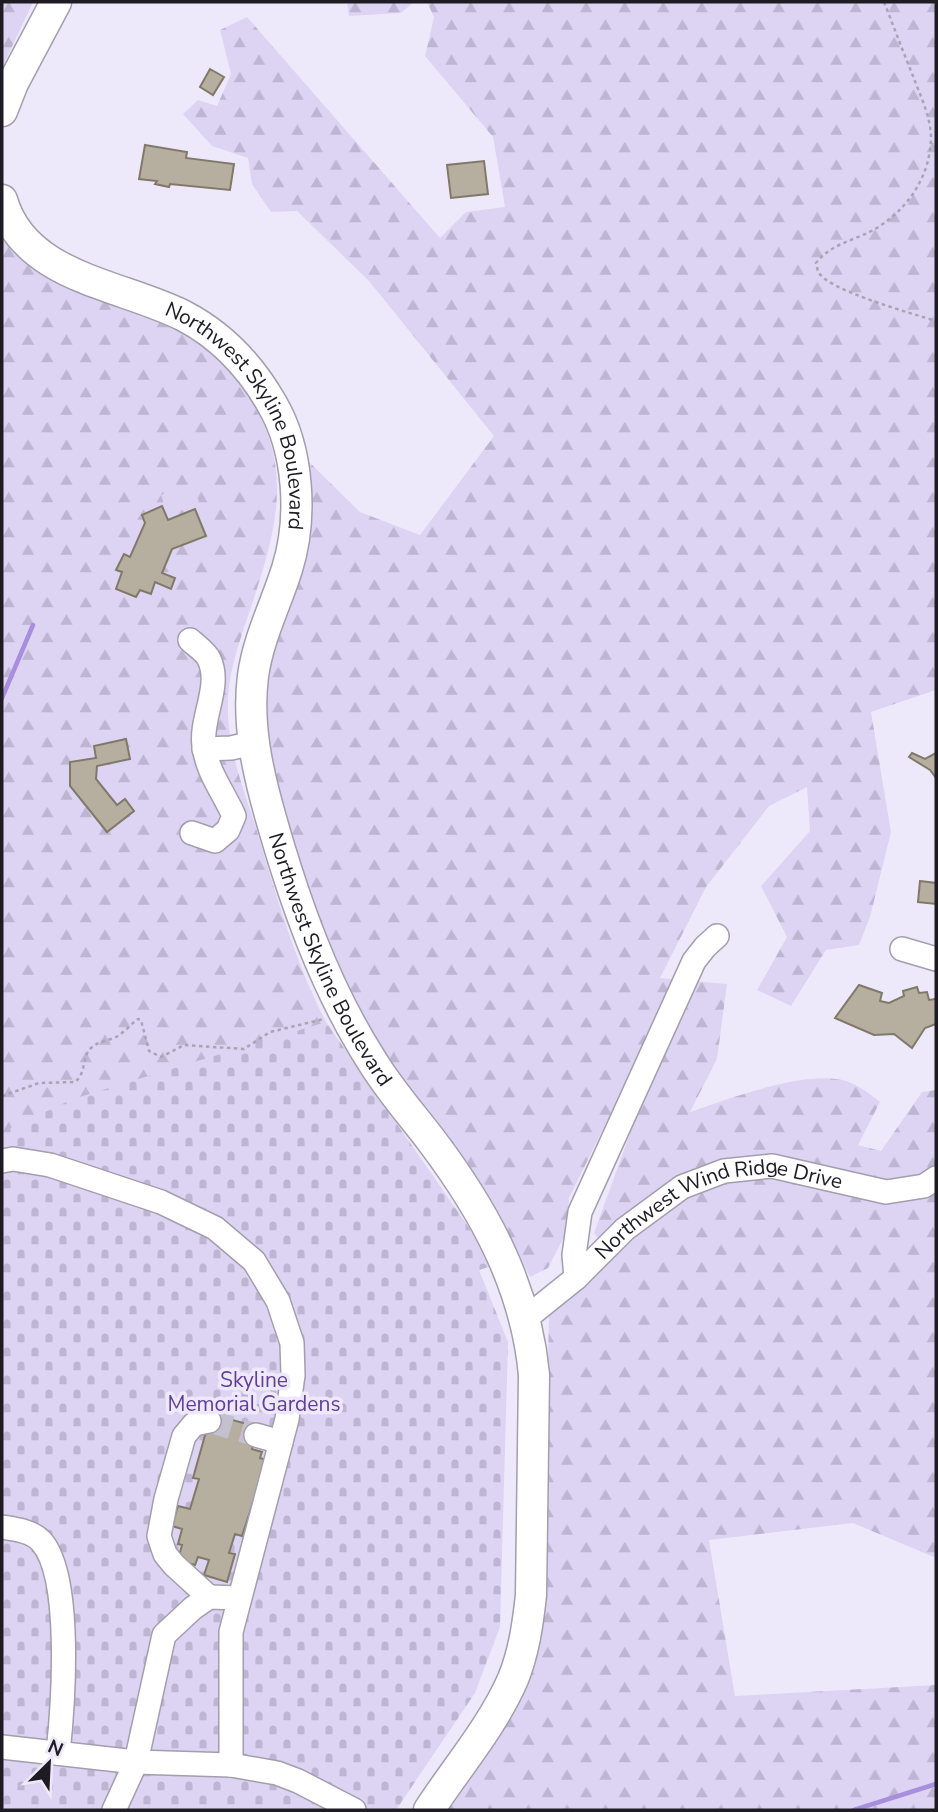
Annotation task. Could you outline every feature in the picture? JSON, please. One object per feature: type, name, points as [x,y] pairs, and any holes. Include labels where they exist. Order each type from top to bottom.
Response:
[{"type":"main road","points":[[2,111],[13,83],[56,2]]},
{"type":"main road","name":"Northwest Skyline Boulevard","points":[[2,200],[17,233],[33,251],[62,268],[183,316],[202,328],[234,352],[254,374],[275,408],[290,447],[295,513],[294,540],[288,566],[257,653],[253,673],[253,743],[270,815],[303,917],[344,1012],[374,1065],[464,1185],[486,1222],[504,1258],[525,1319],[531,1347],[534,1387],[528,1623],[514,1676],[502,1703],[429,1810]]},
{"type":"street","points":[[190,640],[209,659],[212,677],[211,695],[203,726],[204,749],[211,772],[234,816],[228,830],[215,841],[192,833]]},
{"type":"street","points":[[204,749],[231,748],[253,743]]},
{"type":"street","points":[[576,1278],[574,1255],[580,1212],[694,961],[717,936]]},
{"type":"street","points":[[902,949],[936,958]]},
{"type":"street","points":[[2,1161],[13,1159],[50,1165],[161,1202],[215,1228],[254,1261],[278,1301],[292,1343],[293,1375],[287,1419],[231,1632],[231,1765]]},
{"type":"street","name":"Northwest Wind Ridge Drive","points":[[525,1319],[576,1278],[625,1229],[682,1187],[724,1171],[772,1166],[886,1192],[924,1186],[936,1178]]},
{"type":"street","points":[[209,1421],[194,1424],[184,1436],[166,1499],[159,1536],[165,1554],[174,1565],[209,1597]]},
{"type":"street","points":[[256,1435],[281,1442]]},
{"type":"street","points":[[2,1527],[27,1532],[40,1540],[51,1556],[59,1591],[65,1665],[58,1753]]},
{"type":"street","points":[[114,1810],[136,1762],[164,1635],[209,1597],[239,1598]]},
{"type":"street","points":[[2,1747],[136,1762],[231,1765],[278,1773],[320,1802],[354,1810]]},
{"type":"path","points":[[884,2],[924,106],[931,136],[928,163],[921,183],[904,206],[878,227],[831,249],[816,263],[820,275],[829,281],[876,303],[936,321]]},
{"type":"path","points":[[2,1096],[39,1083],[75,1082],[83,1074],[86,1055],[90,1049],[117,1037],[138,1019],[141,1020],[149,1051],[160,1057],[184,1045],[244,1049],[270,1032],[344,1012]]},
{"type":"green space","points":[[2,2],[33,2],[2,68]]},
{"type":"green space","points":[[347,2],[414,2],[401,13],[349,16]]},
{"type":"green space","points":[[427,2],[936,2],[936,690],[871,712],[891,832],[870,917],[859,945],[826,950],[791,1006],[757,990],[787,937],[761,886],[810,831],[807,787],[769,806],[706,887],[660,978],[727,984],[717,1059],[690,1112],[772,1086],[795,1081],[836,1079],[857,1086],[880,1102],[858,1145],[881,1151],[922,1092],[936,1090],[936,1558],[853,1523],[709,1540],[735,1696],[936,1685],[936,1810],[446,1810],[452,1797],[515,1709],[536,1647],[543,1596],[549,1316],[613,1259],[594,1233],[632,1128],[608,1119],[569,1198],[565,1235],[548,1268],[530,1277],[498,1214],[420,1102],[385,1059],[354,1007],[312,900],[262,742],[259,693],[297,450],[360,512],[420,535],[494,436],[369,281],[297,211],[271,212],[252,184],[248,158],[212,146],[183,114],[198,100],[217,106],[231,74],[220,30],[247,17],[440,238],[466,212],[505,207],[493,137],[425,56],[434,17]]},
{"type":"green space","points":[[2,234],[19,255],[59,284],[174,329],[211,353],[240,384],[269,437],[277,491],[275,518],[262,573],[232,669],[228,700],[229,725],[237,770],[286,926],[304,975],[326,1022],[311,1032],[2,1150]]},
{"type":"green space","points":[[193,484],[199,502],[167,513],[161,495]]},
{"type":"green space","name":"Skyline Memorial Gardens","points":[[326,1022],[481,1245],[492,1266],[479,1270],[508,1342],[500,1627],[475,1693],[396,1810],[2,1810],[2,1132],[73,1099]]},
{"type":"building","points":[[210,69],[224,77],[213,95],[200,87]]},
{"type":"building","points":[[145,145],[187,152],[186,158],[234,164],[230,190],[170,184],[169,187],[155,184],[157,181],[139,179]]},
{"type":"building","points":[[484,161],[488,194],[451,198],[447,165]]},
{"type":"building","points":[[162,506],[168,520],[195,509],[206,536],[172,549],[162,573],[175,578],[171,589],[155,582],[151,594],[140,590],[136,597],[116,589],[122,572],[116,570],[124,554],[130,557],[145,523],[142,515]]},
{"type":"building","points":[[126,739],[130,759],[97,766],[96,779],[117,805],[125,799],[134,811],[107,832],[70,786],[70,762],[96,758],[94,746]]},
{"type":"building","points":[[912,753],[925,759],[936,753],[936,778],[930,770],[909,757]]},
{"type":"building","points":[[920,881],[936,883],[936,904],[918,902]]},
{"type":"building","points":[[859,985],[882,993],[880,1001],[889,1003],[904,996],[903,991],[917,987],[919,993],[927,992],[929,1000],[936,999],[936,1024],[925,1028],[912,1048],[894,1034],[874,1035],[835,1018]]},
{"type":"building","points":[[211,1414],[258,1427],[252,1449],[262,1452],[260,1458],[267,1460],[242,1536],[235,1534],[229,1553],[235,1554],[227,1582],[204,1575],[209,1560],[198,1557],[195,1565],[178,1560],[182,1529],[172,1526],[178,1506],[190,1509],[199,1479],[193,1478]]},
{"type":"waterway","points":[[2,698],[33,625]]},
{"type":"waterway","points":[[854,1810],[936,1784]]},
{"type":"tunnel","points":[[209,1421],[256,1435]]}]
